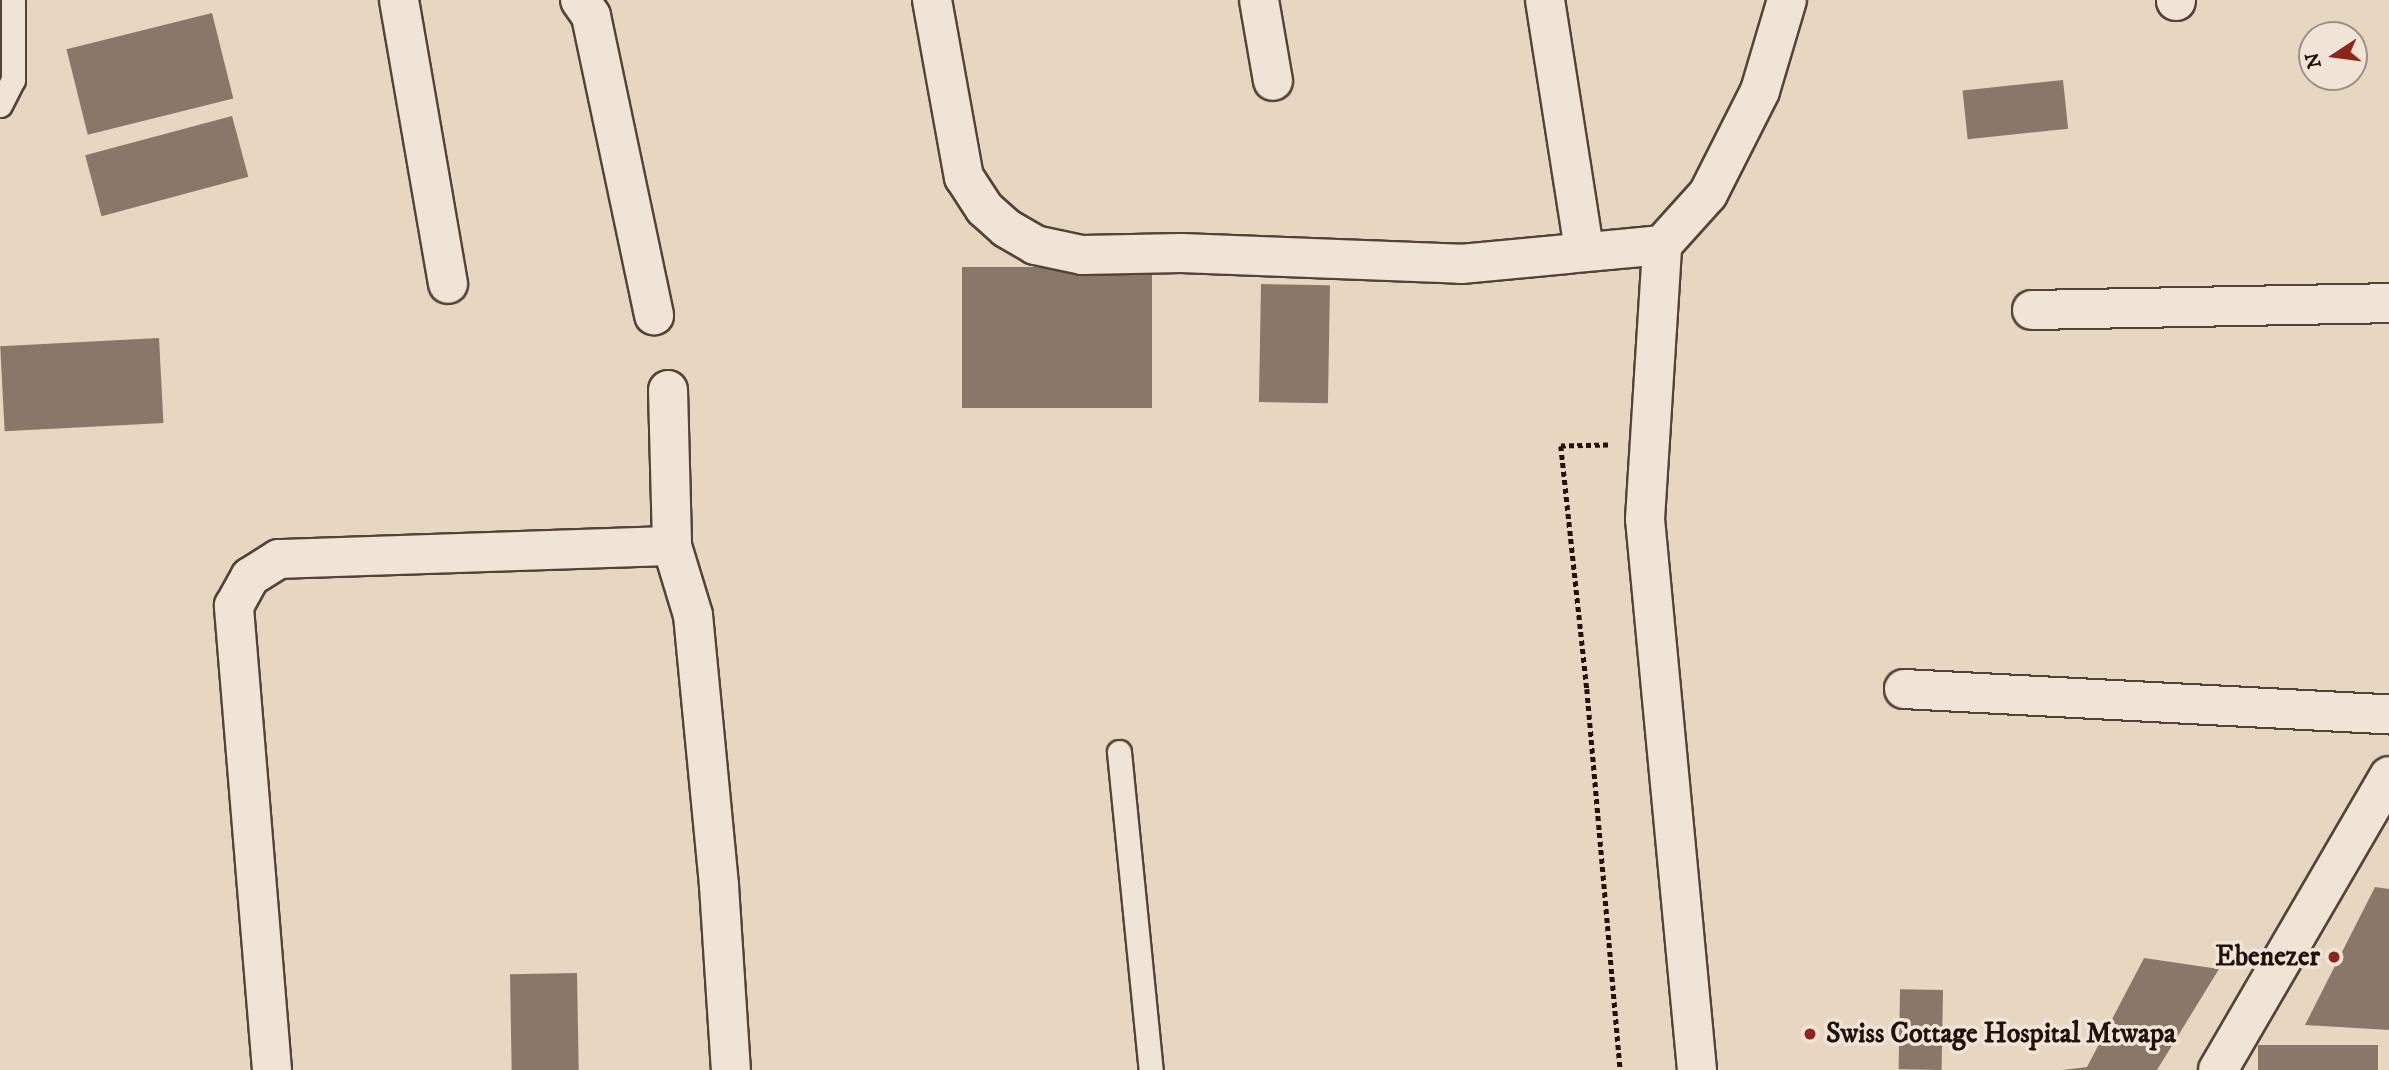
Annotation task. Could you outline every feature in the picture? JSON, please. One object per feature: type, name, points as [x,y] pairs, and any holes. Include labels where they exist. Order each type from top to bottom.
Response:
[{"type":"street","points":[[399,0],[448,284]]},
{"type":"street","points":[[580,0],[591,16],[654,315]]},
{"type":"street","points":[[932,0],[964,177],[985,209],[1006,228],[1035,245],[1082,255],[1181,253],[1461,264],[1584,250],[1662,245]]},
{"type":"street","points":[[1259,0],[1273,81]]},
{"type":"street","points":[[1545,0],[1584,250]]},
{"type":"street","points":[[1697,1070],[1645,519],[1662,245],[1708,194],[1760,91],[1787,0]]},
{"type":"street","points":[[2032,310],[2389,303]]},
{"type":"street","points":[[668,390],[672,546],[693,615],[719,886],[731,1070]]},
{"type":"street","points":[[272,1070],[234,606],[250,577],[279,559],[672,546]]},
{"type":"street","points":[[1904,689],[2389,714]]},
{"type":"street","points":[[2218,1070],[2389,776]]},
{"type":"lane","points":[[0,105],[13,80],[13,0]]},
{"type":"lane","points":[[1119,752],[1151,1070]]},
{"type":"path","points":[[1620,1070],[1587,690],[1561,446],[1648,444]]},
{"type":"building","points":[[212,13],[233,98],[88,135],[66,49]]},
{"type":"building","points":[[2063,80],[2068,129],[1968,139],[1963,91]]},
{"type":"building","points":[[232,116],[248,177],[101,216],[85,155]]},
{"type":"building","points":[[962,267],[1152,267],[1152,408],[962,408]]},
{"type":"building","points":[[1261,284],[1330,285],[1328,403],[1259,402]]},
{"type":"building","points":[[159,338],[163,423],[5,431],[0,346]]},
{"type":"building","points":[[2375,887],[2389,889],[2389,1030],[2305,1025]]},
{"type":"building","points":[[2144,958],[2219,969],[2157,1070],[2062,1070],[2087,1067]]},
{"type":"building","points":[[577,973],[579,1070],[512,1070],[510,974]]},
{"type":"building","points":[[1900,989],[1943,990],[1942,1070],[1899,1069]]},
{"type":"building","points":[[2258,1045],[2378,1045],[2378,1070],[2258,1070]]},
{"type":"place","name":"Ebenezer","points":[[2334,957]]},
{"type":"place","name":"Swiss Cottage Hospital Mtwapa","points":[[1810,1034]]}]
